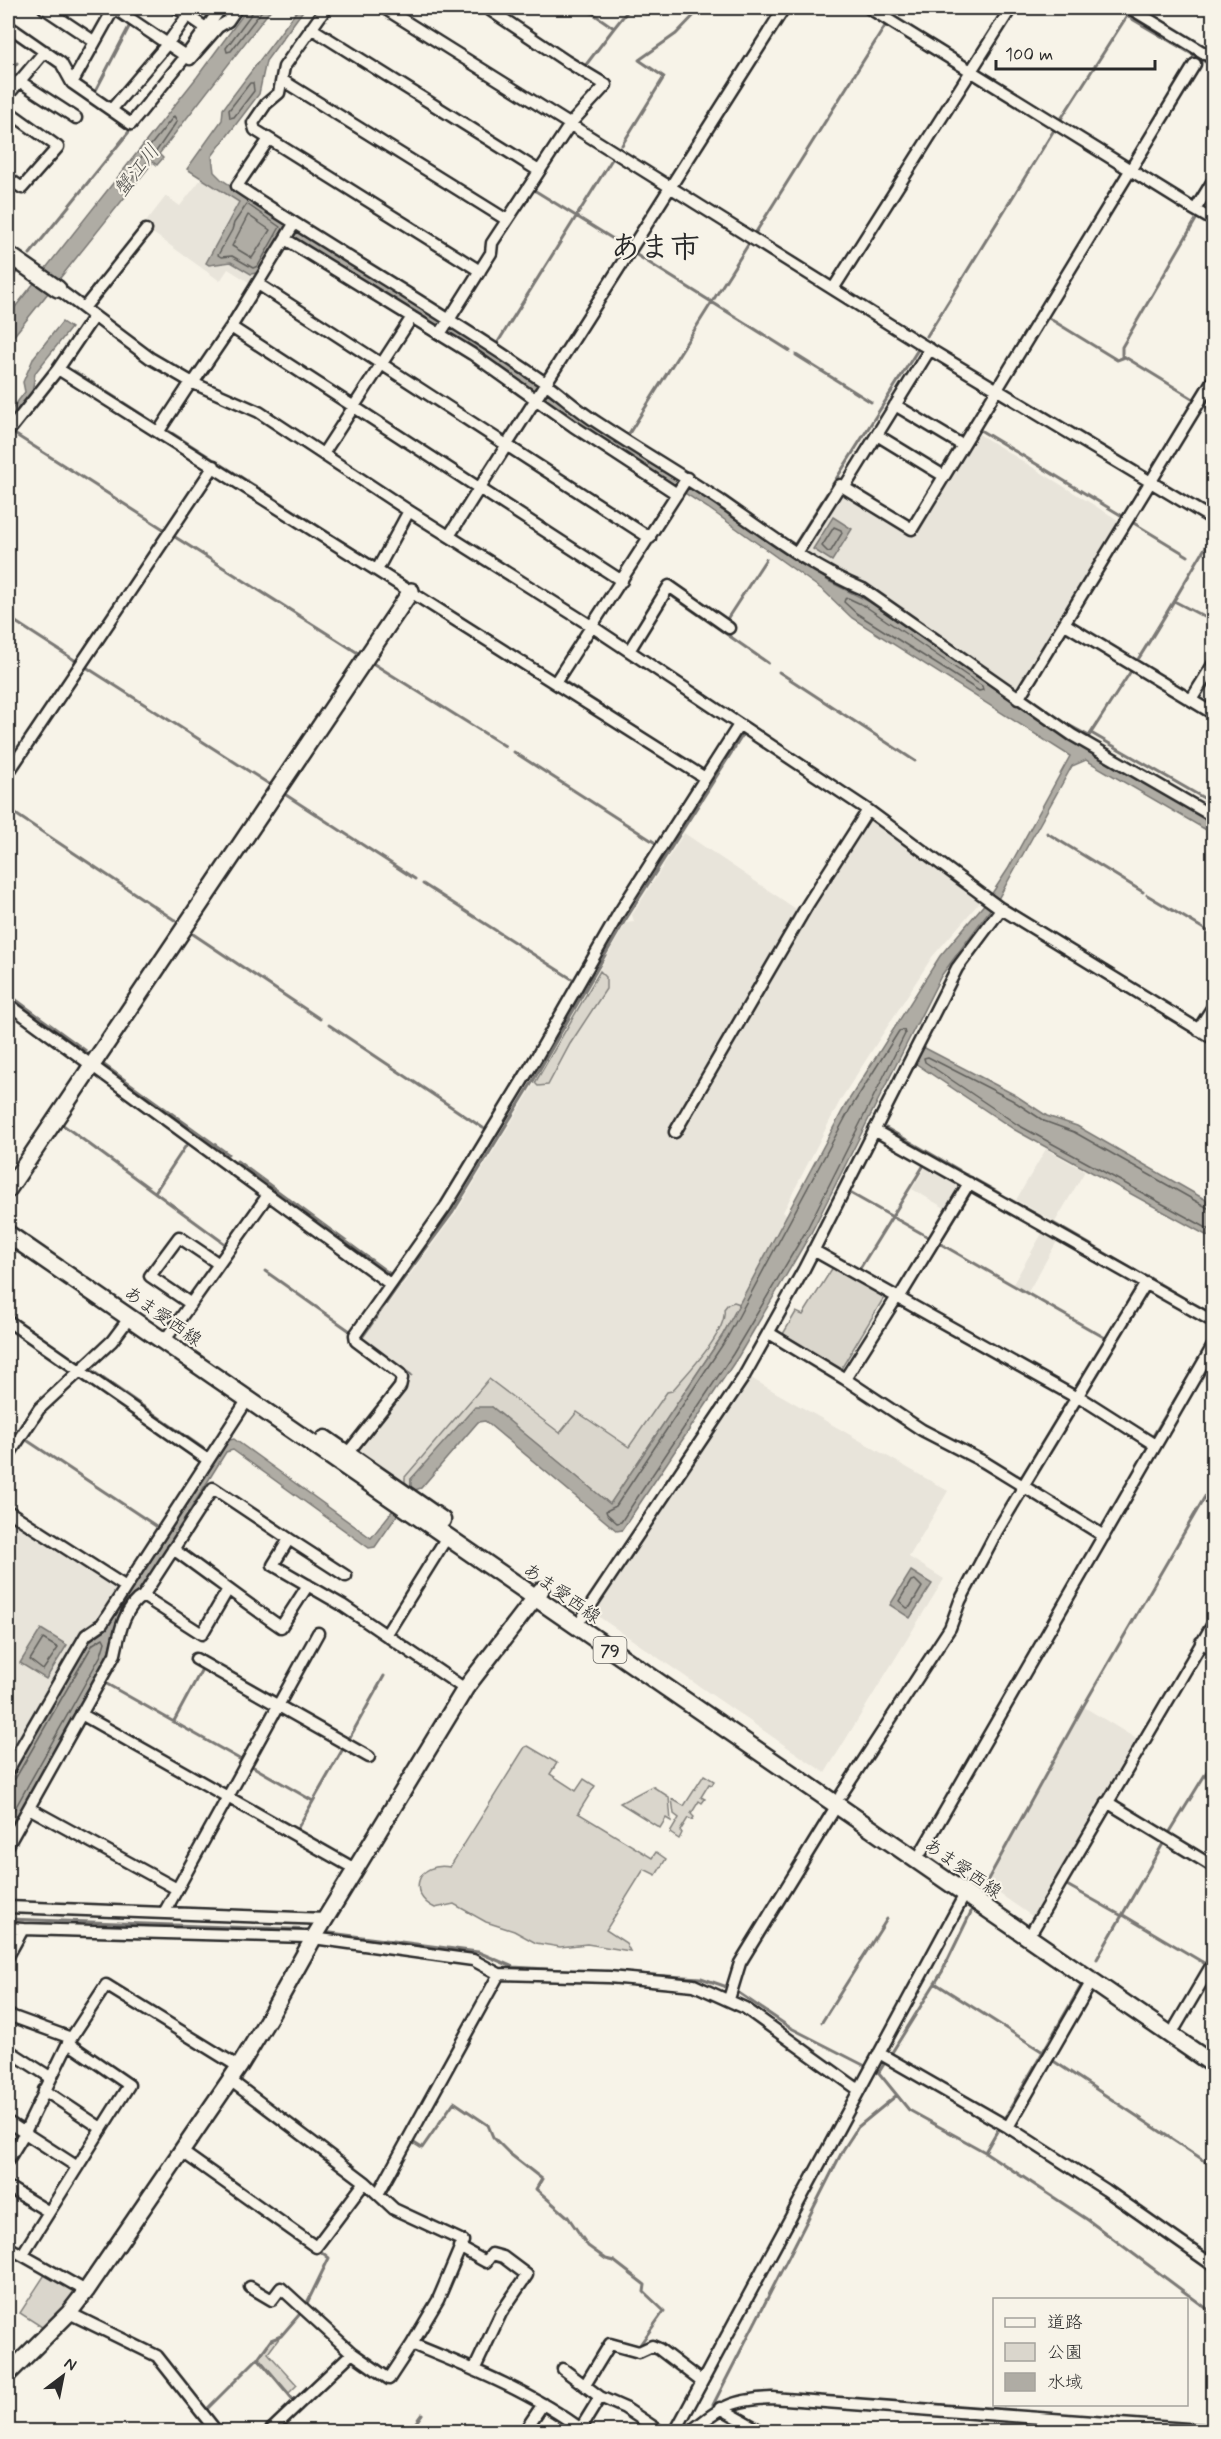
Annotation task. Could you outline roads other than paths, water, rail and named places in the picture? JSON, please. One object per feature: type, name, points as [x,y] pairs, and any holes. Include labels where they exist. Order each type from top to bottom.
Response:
[{"type":"main road","name":"あま愛西線","points":[[8,1222],[347,1454],[538,1594],[839,1800],[922,1851],[1214,2052]]},
{"type":"main road","name":"あま愛西線","points":[[8,1234],[447,1537],[538,1594],[583,1617],[839,1800],[965,1894],[1214,2065]]},
{"type":"street","points":[[44,8],[94,42]]},
{"type":"street","points":[[72,83],[114,8],[190,59],[218,27],[228,21],[237,8]]},
{"type":"street","points":[[177,8],[190,11],[206,28]]},
{"type":"street","points":[[8,26],[61,63],[72,83],[131,124],[186,56],[220,8]]},
{"type":"street","points":[[326,8],[284,67],[279,93],[266,104],[253,123],[255,130],[480,271]]},
{"type":"street","points":[[384,8],[930,349],[1214,519]]},
{"type":"street","points":[[440,333],[491,253],[492,243],[571,123],[606,85],[487,8]]},
{"type":"street","points":[[449,536],[783,8]]},
{"type":"street","points":[[869,8],[1214,221]]},
{"type":"street","points":[[833,289],[1011,8]]},
{"type":"street","points":[[1130,8],[1214,59]]},
{"type":"street","points":[[111,110],[168,43],[190,11]]},
{"type":"street","points":[[311,28],[539,171]]},
{"type":"street","points":[[8,95],[45,51]]},
{"type":"street","points":[[797,553],[840,485],[912,529],[1195,64]]},
{"type":"street","points":[[282,80],[507,220]]},
{"type":"street","points":[[19,81],[76,118]]},
{"type":"street","points":[[8,111],[58,147],[22,188],[8,178]]},
{"type":"street","points":[[269,139],[237,186],[294,225],[448,320],[546,385],[596,422],[687,479],[797,553],[838,579],[863,590],[1072,735],[1214,818]]},
{"type":"street","points":[[1195,210],[1214,179]]},
{"type":"street","points":[[159,431],[231,327],[294,225]]},
{"type":"street","points":[[84,308],[146,230]]},
{"type":"street","points":[[285,238],[440,333],[678,493]]},
{"type":"street","points":[[8,254],[150,358],[192,382],[259,412],[629,651],[868,810],[995,904],[1214,1039]]},
{"type":"street","points":[[258,284],[650,538]]},
{"type":"street","points":[[8,432],[58,369],[94,316]]},
{"type":"street","points":[[323,454],[412,317]]},
{"type":"street","points":[[231,327],[622,580]]},
{"type":"street","points":[[844,488],[930,349]]},
{"type":"street","points":[[58,369],[705,778]]},
{"type":"street","points":[[1018,699],[1214,378]]},
{"type":"street","points":[[895,405],[962,445]]},
{"type":"street","points":[[877,435],[944,476]]},
{"type":"street","points":[[8,773],[214,466]]},
{"type":"street","points":[[555,682],[687,479]]},
{"type":"street","points":[[377,570],[409,511]]},
{"type":"street","points":[[629,651],[669,586],[729,628]]},
{"type":"street","points":[[8,1190],[411,591]]},
{"type":"street","points":[[1065,624],[1214,714]]},
{"type":"street","points":[[1191,700],[1214,663]]},
{"type":"street","points":[[347,1454],[402,1383],[400,1374],[356,1341],[355,1335],[446,1206],[536,1058],[619,913],[739,725]]},
{"type":"street","points":[[675,1132],[808,904],[868,810]]},
{"type":"street","points":[[583,1617],[743,1378],[813,1250],[957,968],[995,904]]},
{"type":"street","points":[[8,1004],[390,1284]]},
{"type":"street","points":[[1198,1030],[1214,1005]]},
{"type":"street","points":[[874,1130],[1214,1322]]},
{"type":"street","points":[[845,1379],[969,1183]]},
{"type":"street","points":[[170,1333],[268,1195]]},
{"type":"street","points":[[191,1304],[150,1276],[179,1237],[219,1264]]},
{"type":"street","points":[[813,1250],[1077,1397],[1155,1445]]},
{"type":"street","points":[[732,1992],[740,1963],[839,1800],[950,1628],[960,1601],[997,1531],[1146,1283]]},
{"type":"street","points":[[8,1456],[39,1408],[112,1341],[130,1317]]},
{"type":"street","points":[[8,1321],[208,1460]]},
{"type":"street","points":[[769,1333],[845,1379],[922,1430],[1024,1486],[1104,1536]]},
{"type":"street","points":[[922,1851],[1214,1344]]},
{"type":"street","points":[[8,1770],[86,1635],[102,1624],[248,1399]]},
{"type":"street","points":[[8,1845],[115,1654],[122,1625],[137,1599],[143,1596],[213,1488],[346,1576]]},
{"type":"street","points":[[8,1511],[126,1587]]},
{"type":"street","points":[[386,1635],[447,1537]]},
{"type":"street","points":[[289,1539],[273,1565],[386,1635],[465,1689]]},
{"type":"street","points":[[173,1549],[220,1582],[227,1591],[281,1628],[308,1585]]},
{"type":"street","points":[[143,1596],[202,1634],[227,1591]]},
{"type":"street","points":[[8,2374],[69,2313],[86,2291],[270,2016],[318,1930],[465,1689],[538,1594]]},
{"type":"street","points":[[1034,1928],[1214,1622]]},
{"type":"street","points":[[161,1931],[162,1914],[318,1633]]},
{"type":"street","points":[[1201,1642],[1214,1650]]},
{"type":"street","points":[[196,1659],[369,1756]]},
{"type":"street","points":[[81,1714],[355,1869]]},
{"type":"street","points":[[1107,1802],[1214,1867]]},
{"type":"street","points":[[28,1808],[177,1890]]},
{"type":"street","points":[[675,2432],[965,1894]]},
{"type":"street","points":[[8,1907],[162,1914],[318,1930],[473,1960],[499,1974],[609,1977],[694,1985],[732,1992],[745,2008],[859,2090]]},
{"type":"street","points":[[8,1928],[161,1931],[318,1930]]},
{"type":"street","points":[[8,1956],[23,1929]]},
{"type":"street","points":[[1176,2026],[1214,1961]]},
{"type":"street","points":[[378,2194],[499,1974]]},
{"type":"street","points":[[1004,2125],[1092,1981]]},
{"type":"street","points":[[8,2160],[24,2134],[50,2077],[70,2041],[106,1985],[234,2073],[394,2209],[411,2219],[463,2241],[438,2300],[389,2379],[352,2353],[281,2288],[272,2300],[250,2287]]},
{"type":"street","points":[[8,2015],[70,2041],[129,2085],[22,2255]]},
{"type":"street","points":[[8,2050],[50,2077]]},
{"type":"street","points":[[874,2063],[1004,2125],[1106,2190],[1214,2266]]},
{"type":"street","points":[[44,2090],[101,2128]]},
{"type":"street","points":[[8,2122],[76,2166]]},
{"type":"street","points":[[181,2151],[316,2247],[365,2182]]},
{"type":"street","points":[[8,2187],[49,2212]]},
{"type":"street","points":[[8,2247],[86,2291]]},
{"type":"street","points":[[459,2247],[486,2262],[492,2254],[503,2257],[527,2275],[501,2313],[474,2370]]},
{"type":"street","points":[[69,2313],[158,2356],[217,2432]]},
{"type":"street","points":[[412,2344],[474,2370],[543,2404],[583,2430],[600,2397]]},
{"type":"street","points":[[585,2385],[610,2344],[639,2352],[651,2346],[659,2349],[702,2382]]},
{"type":"street","points":[[269,2432],[352,2353]]},
{"type":"street","points":[[563,2369],[600,2397],[626,2408],[661,2432]]},
{"type":"street","points":[[690,2432],[720,2408],[754,2399],[772,2398],[1214,2431]]},
{"type":"street","points":[[524,2432],[543,2404]]},
{"type":"street","points":[[720,2408],[763,2432]]},
{"type":"water","name":"蟹江川","points":[[248,8],[272,8],[159,154],[163,158],[157,165],[153,162],[8,343],[8,316],[197,77]]},
{"type":"water","points":[[299,8],[305,8],[266,61],[259,94],[212,156],[214,172],[221,179],[288,224],[443,320],[830,582],[868,601],[1069,738],[1213,823],[1213,834],[1086,760],[1072,766],[998,899],[941,976],[811,1233],[738,1357],[622,1530],[617,1531],[485,1421],[478,1422],[421,1488],[415,1490],[411,1487],[411,1479],[475,1407],[492,1407],[610,1504],[722,1336],[845,1106],[940,956],[987,901],[1008,869],[1070,756],[852,618],[824,591],[708,508],[575,422],[545,399],[438,328],[284,233],[261,272],[251,274],[231,262],[209,265],[206,263],[239,202],[187,169],[222,120],[223,109]]},
{"type":"water","points":[[62,322],[71,328],[35,373],[32,394],[8,424],[8,414],[25,392],[23,382],[34,357]]},
{"type":"water","points":[[833,517],[852,529],[832,561],[813,549]]},
{"type":"water","points":[[923,1047],[1015,1095],[1047,1116],[1077,1126],[1213,1204],[1213,1239],[1015,1130],[915,1063]]},
{"type":"water","points":[[234,1439],[371,1538],[393,1510],[398,1514],[375,1547],[369,1548],[233,1450],[226,1452],[113,1634],[107,1657],[8,1833],[8,1781],[88,1639],[225,1441]]},
{"type":"water","points":[[911,1571],[932,1584],[910,1618],[890,1605]]},
{"type":"water","points":[[41,1629],[67,1645],[46,1679],[20,1663]]},
{"type":"waterway","points":[[136,16],[141,8]]},
{"type":"waterway","points":[[585,8],[614,28],[630,8]]},
{"type":"waterway","points":[[622,145],[664,77],[639,60],[676,34],[701,8]]},
{"type":"waterway","points":[[889,15],[892,16],[897,8]]},
{"type":"waterway","points":[[1059,122],[1127,16],[1214,67]]},
{"type":"waterway","points":[[95,92],[131,23]]},
{"type":"waterway","points":[[756,232],[887,23]]},
{"type":"waterway","points":[[585,66],[614,28]]},
{"type":"waterway","points":[[8,74],[17,63]]},
{"type":"waterway","points":[[30,254],[132,128]]},
{"type":"waterway","points":[[927,336],[1054,130]]},
{"type":"waterway","points":[[498,342],[614,156]]},
{"type":"waterway","points":[[534,190],[626,247]]},
{"type":"waterway","points":[[1203,208],[1214,214]]},
{"type":"waterway","points":[[1192,398],[1122,355],[1122,347],[1198,216]]},
{"type":"waterway","points":[[628,435],[748,245]]},
{"type":"waterway","points":[[635,254],[790,351]]},
{"type":"waterway","points":[[8,283],[16,272]]},
{"type":"waterway","points":[[1047,317],[1117,360],[1125,357]]},
{"type":"waterway","points":[[795,544],[917,351]]},
{"type":"waterway","points":[[796,355],[871,402]]},
{"type":"waterway","points":[[74,371],[155,423]]},
{"type":"waterway","points":[[1203,405],[1214,411]]},
{"type":"waterway","points":[[167,430],[373,561]]},
{"type":"waterway","points":[[980,430],[1124,517]]},
{"type":"waterway","points":[[16,435],[165,530]]},
{"type":"waterway","points":[[1132,522],[1188,556]]},
{"type":"waterway","points":[[1137,661],[1214,533]]},
{"type":"waterway","points":[[175,537],[358,653]]},
{"type":"waterway","points":[[727,619],[766,559]]},
{"type":"waterway","points":[[387,570],[410,585]]},
{"type":"waterway","points":[[416,588],[517,653]]},
{"type":"waterway","points":[[672,596],[768,663]]},
{"type":"waterway","points":[[1174,601],[1214,622]]},
{"type":"waterway","points":[[8,617],[76,661]]},
{"type":"waterway","points":[[374,664],[505,746]]},
{"type":"waterway","points":[[86,667],[269,784]]},
{"type":"waterway","points":[[1063,722],[1089,736],[1131,671]]},
{"type":"waterway","points":[[779,672],[915,761]]},
{"type":"waterway","points":[[564,681],[686,760]]},
{"type":"waterway","points":[[1091,733],[1214,804]]},
{"type":"waterway","points":[[400,1281],[453,1212],[533,1081],[624,922],[742,736]]},
{"type":"waterway","points":[[514,752],[654,842]]},
{"type":"waterway","points":[[286,795],[415,879]]},
{"type":"waterway","points":[[8,809],[176,921]]},
{"type":"waterway","points":[[1047,833],[1143,892]]},
{"type":"waterway","points":[[423,884],[572,979]]},
{"type":"waterway","points":[[1147,895],[1214,935]]},
{"type":"waterway","points":[[193,934],[320,1019]]},
{"type":"waterway","points":[[8,994],[86,1051]]},
{"type":"waterway","points":[[329,1025],[483,1128]]},
{"type":"waterway","points":[[104,1065],[228,1154]]},
{"type":"waterway","points":[[63,1125],[228,1246]]},
{"type":"waterway","points":[[886,1128],[959,1170]]},
{"type":"waterway","points":[[155,1192],[187,1144]]},
{"type":"waterway","points":[[237,1161],[390,1274]]},
{"type":"waterway","points":[[859,1270],[924,1165]]},
{"type":"waterway","points":[[967,1175],[999,1193]]},
{"type":"waterway","points":[[915,1282],[971,1192]]},
{"type":"waterway","points":[[850,1193],[930,1238]]},
{"type":"waterway","points":[[1007,1198],[1040,1216]]},
{"type":"waterway","points":[[1053,1223],[1136,1271]]},
{"type":"waterway","points":[[939,1243],[1107,1339],[1108,1336]]},
{"type":"waterway","points":[[265,1271],[350,1331]]},
{"type":"waterway","points":[[1148,1277],[1187,1300]]},
{"type":"waterway","points":[[874,1278],[893,1289]]},
{"type":"waterway","points":[[365,1341],[361,1339],[401,1282]]},
{"type":"waterway","points":[[1196,1305],[1214,1315]]},
{"type":"waterway","points":[[1208,1344],[1213,1335]]},
{"type":"waterway","points":[[1153,1436],[1205,1349]]},
{"type":"waterway","points":[[401,1368],[411,1375]]},
{"type":"waterway","points":[[91,1370],[204,1449]]},
{"type":"waterway","points":[[28,1441],[159,1528]]},
{"type":"waterway","points":[[1134,1472],[1146,1451]]},
{"type":"waterway","points":[[986,1883],[1084,1705],[1214,1481]]},
{"type":"waterway","points":[[1067,1589],[1096,1538]]},
{"type":"waterway","points":[[174,1721],[203,1667]]},
{"type":"waterway","points":[[350,1737],[384,1676]]},
{"type":"waterway","points":[[105,1683],[243,1761]]},
{"type":"waterway","points":[[296,1831],[344,1747]]},
{"type":"waterway","points":[[1168,1835],[1214,1760]]},
{"type":"waterway","points":[[250,1765],[313,1801]]},
{"type":"waterway","points":[[1097,1959],[1164,1842]]},
{"type":"waterway","points":[[1065,1884],[1122,1916]]},
{"type":"waterway","points":[[891,2054],[942,1972],[971,1912]]},
{"type":"waterway","points":[[1123,1915],[1204,1963]]},
{"type":"waterway","points":[[8,1919],[314,1930]]},
{"type":"waterway","points":[[822,2022],[887,1919]]},
{"type":"waterway","points":[[323,1932],[478,1952],[513,1967],[701,1978],[730,1988]]},
{"type":"waterway","points":[[935,1983],[1043,2052]]},
{"type":"waterway","points":[[985,2152],[1081,1986]]},
{"type":"waterway","points":[[736,1991],[789,2027],[879,2073],[909,2110],[985,2152],[1088,2220],[1214,2314]]},
{"type":"waterway","points":[[1052,2060],[1214,2167]]},
{"type":"waterway","points":[[879,2072],[886,2061]]},
{"type":"waterway","points":[[713,2405],[843,2150],[858,2127],[897,2095]]},
{"type":"waterway","points":[[414,2143],[422,2148],[454,2102],[488,2125],[493,2137],[510,2154],[542,2179],[536,2189],[568,2217],[588,2246],[606,2259],[614,2261],[645,2285],[644,2292],[664,2311],[639,2346]]},
{"type":"waterway","points":[[305,2307],[329,2258],[319,2250]]},
{"type":"waterway","points":[[205,2411],[258,2358],[271,2340],[281,2336],[299,2315]]},
{"type":"waterway","points":[[258,2358],[295,2402]]},
{"type":"waterway","points":[[409,2432],[422,2414]]},
{"type":"district","name":"あま市","points":[[655,247]]}]
